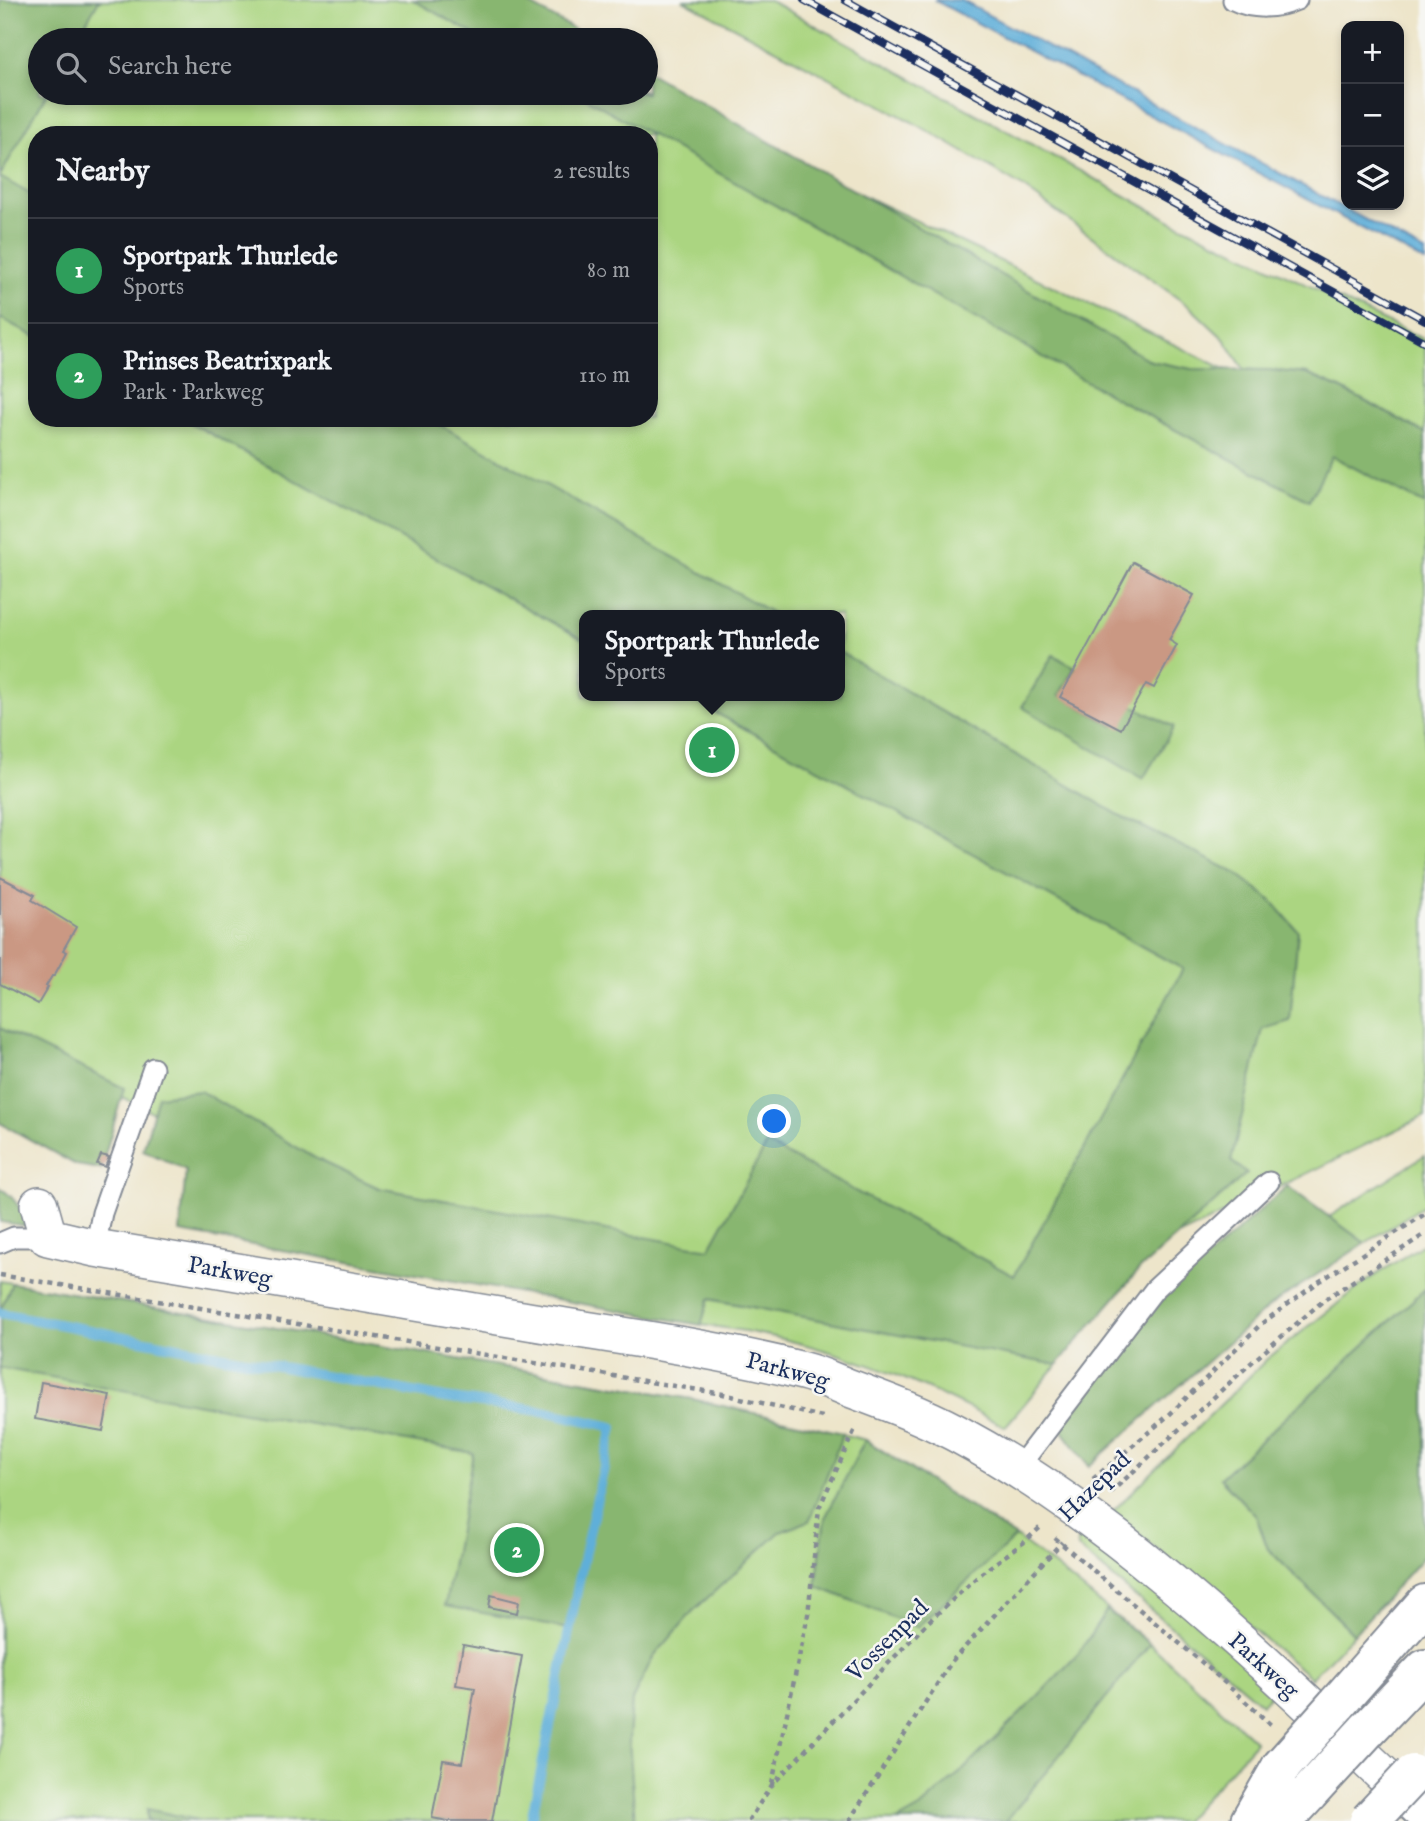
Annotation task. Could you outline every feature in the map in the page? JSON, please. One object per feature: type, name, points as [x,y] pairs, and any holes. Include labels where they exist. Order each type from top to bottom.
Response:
[{"type":"highway","points":[[1250,1821],[1280,1767],[1425,1604]]},
{"type":"highway","points":[[1283,1821],[1425,1669]]},
{"type":"highway","points":[[1370,1821],[1419,1768]]},
{"type":"street","name":"Parkweg","points":[[43,1221],[95,1248],[707,1350],[807,1372],[905,1409],[1018,1468],[1065,1514],[1188,1597],[1425,1814]]},
{"type":"lane","points":[[1233,0],[1244,5],[1265,8],[1297,0]]},
{"type":"lane","points":[[95,1248],[103,1213],[153,1068]]},
{"type":"lane","points":[[1018,1468],[1154,1290],[1269,1182]]},
{"type":"lane","points":[[0,1243],[43,1221]]},
{"type":"path","points":[[1065,1514],[1099,1472],[1169,1415],[1261,1324],[1317,1283],[1425,1214]]},
{"type":"path","name":"Hazepad","points":[[849,1821],[952,1661],[1060,1543],[1065,1514],[1324,1300],[1425,1234]]},
{"type":"path","points":[[0,1275],[723,1394],[837,1421]]},
{"type":"path","points":[[850,1424],[856,1419]]},
{"type":"path","points":[[772,1785],[808,1615],[819,1508],[856,1425]]},
{"type":"path","name":"Parkweg","points":[[1032,1518],[1065,1514],[1060,1543],[1211,1670]]},
{"type":"path","name":"Vossenpad","points":[[748,1821],[772,1785],[928,1622],[983,1572],[1065,1514]]},
{"type":"green space","points":[[0,0],[456,0],[515,28],[28,28],[28,105],[658,105],[658,97],[1425,465],[1425,1116],[1016,1315],[352,1214],[0,1035]]},
{"type":"green space","points":[[0,0],[99,0],[83,28],[28,28],[28,105],[40,105],[0,176]]},
{"type":"green space","points":[[413,0],[522,0],[572,28],[463,28]]},
{"type":"green space","points":[[683,0],[769,0],[1171,221],[1425,340],[1425,433],[1340,388],[1307,374],[1244,369],[1224,339],[1190,307],[1021,186],[918,125]]},
{"type":"green space","points":[[658,78],[1151,361],[1192,369],[1270,370],[1307,374],[1340,388],[1425,433],[1425,505],[1332,456],[1309,501],[1121,401],[658,139],[658,126],[635,126],[598,105],[658,105]]},
{"type":"green space","points":[[0,177],[28,193],[28,333],[0,318]]},
{"type":"green space","points":[[198,427],[444,427],[767,610],[579,610],[579,637]]},
{"type":"green space","points":[[845,655],[1121,816],[1236,873],[1272,901],[1298,931],[1290,1021],[1263,1029],[1231,1161],[1247,1173],[1139,1270],[1057,1365],[709,1299],[701,1325],[180,1232],[186,1170],[143,1150],[158,1096],[200,1091],[317,1159],[379,1188],[709,1249],[767,1144],[1014,1276],[1183,969],[694,701],[845,701]]},
{"type":"green space","points":[[1053,655],[1075,667],[1059,695],[1114,726],[1128,703],[1174,727],[1143,779],[1022,707]]},
{"type":"green space","points":[[0,1028],[124,1088],[101,1169],[76,1165],[0,1123]]},
{"type":"green space","points":[[1425,1155],[1425,1205],[1365,1243],[1329,1217]]},
{"type":"green space","points":[[1287,1186],[1365,1243],[1271,1305],[1089,1466],[1057,1423],[1165,1296]]},
{"type":"green space","points":[[0,1188],[17,1204],[27,1226],[0,1222]]},
{"type":"green space","points":[[1425,1243],[1425,1289],[1220,1478],[1256,1516],[1268,1549],[1354,1634],[1311,1678],[1112,1512],[1267,1359],[1368,1280]]},
{"type":"green space","points":[[0,1281],[692,1399],[866,1440],[1016,1537],[1052,1564],[1150,1644],[1256,1742],[1184,1821],[1006,1821],[1051,1764],[1004,1821],[0,1821]]},
{"type":"green space","points":[[12,1283],[692,1399],[843,1433],[809,1521],[780,1532],[693,1611],[652,1659],[632,1700],[629,1739],[635,1821],[531,1821],[569,1629],[445,1606],[473,1453],[0,1368],[0,1311]]},
{"type":"green space","points":[[1425,1289],[1425,1555],[1354,1634],[1268,1549],[1256,1516],[1220,1478]]},
{"type":"green space","points":[[708,1299],[1043,1360],[1057,1365],[1005,1427],[933,1391],[858,1361],[780,1338],[701,1325]]},
{"type":"green space","points":[[865,1440],[1016,1537],[917,1627],[816,1586],[825,1518]]},
{"type":"green space","points":[[1092,1534],[1275,1690],[1262,1704],[1078,1548],[1077,1541],[1084,1535]]},
{"type":"green space","points":[[1107,1610],[1150,1644],[1006,1821],[897,1821],[920,1808],[1036,1698],[1078,1654]]},
{"type":"green space","points":[[147,1809],[202,1821],[147,1821]]},
{"type":"water","points":[[934,0],[961,0],[1341,206],[1341,210],[1348,210],[1425,252],[1425,262]]},
{"type":"building","points":[[1133,562],[1194,595],[1169,640],[1177,645],[1154,688],[1146,684],[1121,729],[1060,697]]},
{"type":"building","points":[[0,877],[35,895],[32,900],[76,927],[63,950],[67,952],[38,1004],[0,984]]},
{"type":"building","points":[[101,1155],[109,1157],[105,1167],[97,1164]]},
{"type":"building","points":[[41,1382],[110,1395],[103,1431],[35,1419]]},
{"type":"building","points":[[491,1595],[519,1602],[517,1613],[489,1607]]},
{"type":"building","points":[[463,1645],[522,1656],[492,1821],[448,1821],[432,1818],[443,1760],[462,1763],[475,1688],[456,1685]]},
{"type":"waterway","points":[[0,1313],[444,1398],[548,1412],[613,1427],[585,1551],[531,1821]]},
{"type":"railway","points":[[804,0],[1425,342]]},
{"type":"railway","points":[[845,0],[1425,320]]},
{"type":"place","name":"Sportpark Thurlede","points":[[712,750]]},
{"type":"place","name":"Prinses Beatrixpark","points":[[517,1550]]}]
